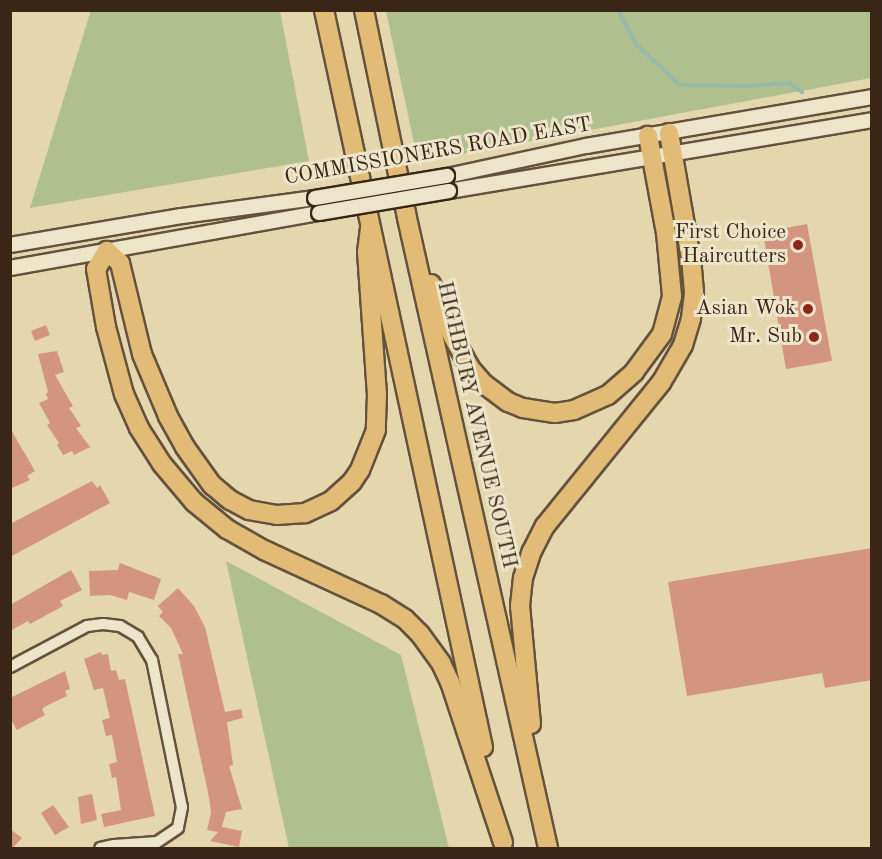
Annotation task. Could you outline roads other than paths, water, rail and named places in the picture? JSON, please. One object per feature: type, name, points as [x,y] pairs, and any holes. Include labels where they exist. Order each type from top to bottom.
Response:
[{"type":"highway","points":[[324,10],[504,845]]},
{"type":"highway","name":"HIGHBURY AVENUE SOUTH","points":[[364,10],[407,218],[548,849]]},
{"type":"highway","points":[[541,819],[520,634],[523,578],[532,551],[545,526],[662,383],[683,345],[693,306],[693,278],[669,133]]},
{"type":"highway","points":[[407,218],[453,337],[470,368],[484,384],[508,402],[523,408],[555,413],[574,410],[608,395],[621,385],[646,358],[662,334],[670,312],[671,270],[648,136]]},
{"type":"highway","points":[[370,228],[367,252],[377,394],[376,430],[360,470],[352,482],[331,501],[298,514],[249,510],[230,500],[204,474],[185,447],[158,395],[131,318],[120,263],[107,250],[96,269],[114,362],[139,428],[162,464],[194,502],[227,529],[264,550],[381,603],[405,619],[420,634],[441,663],[450,682],[504,845]]},
{"type":"main road","name":"COMMISSIONERS ROAD EAST","points":[[10,245],[447,176],[586,146],[872,97]]},
{"type":"main road","name":"COMMISSIONERS ROAD EAST","points":[[10,268],[449,190],[872,120]]},
{"type":"main road","points":[[102,230],[107,250]]},
{"type":"street","points":[[10,667],[87,626],[103,624],[120,626],[138,637],[152,660],[182,807],[178,828],[157,842],[114,845],[100,849]]},
{"type":"waterway","points":[[618,10],[637,45],[680,85],[745,86],[789,83],[802,92]]},
{"type":"place","name":"First Choice Haircutters","points":[[798,245]]},
{"type":"place","name":"Asian Wok","points":[[808,309]]},
{"type":"place","name":"Mr. Sub","points":[[814,337]]}]
